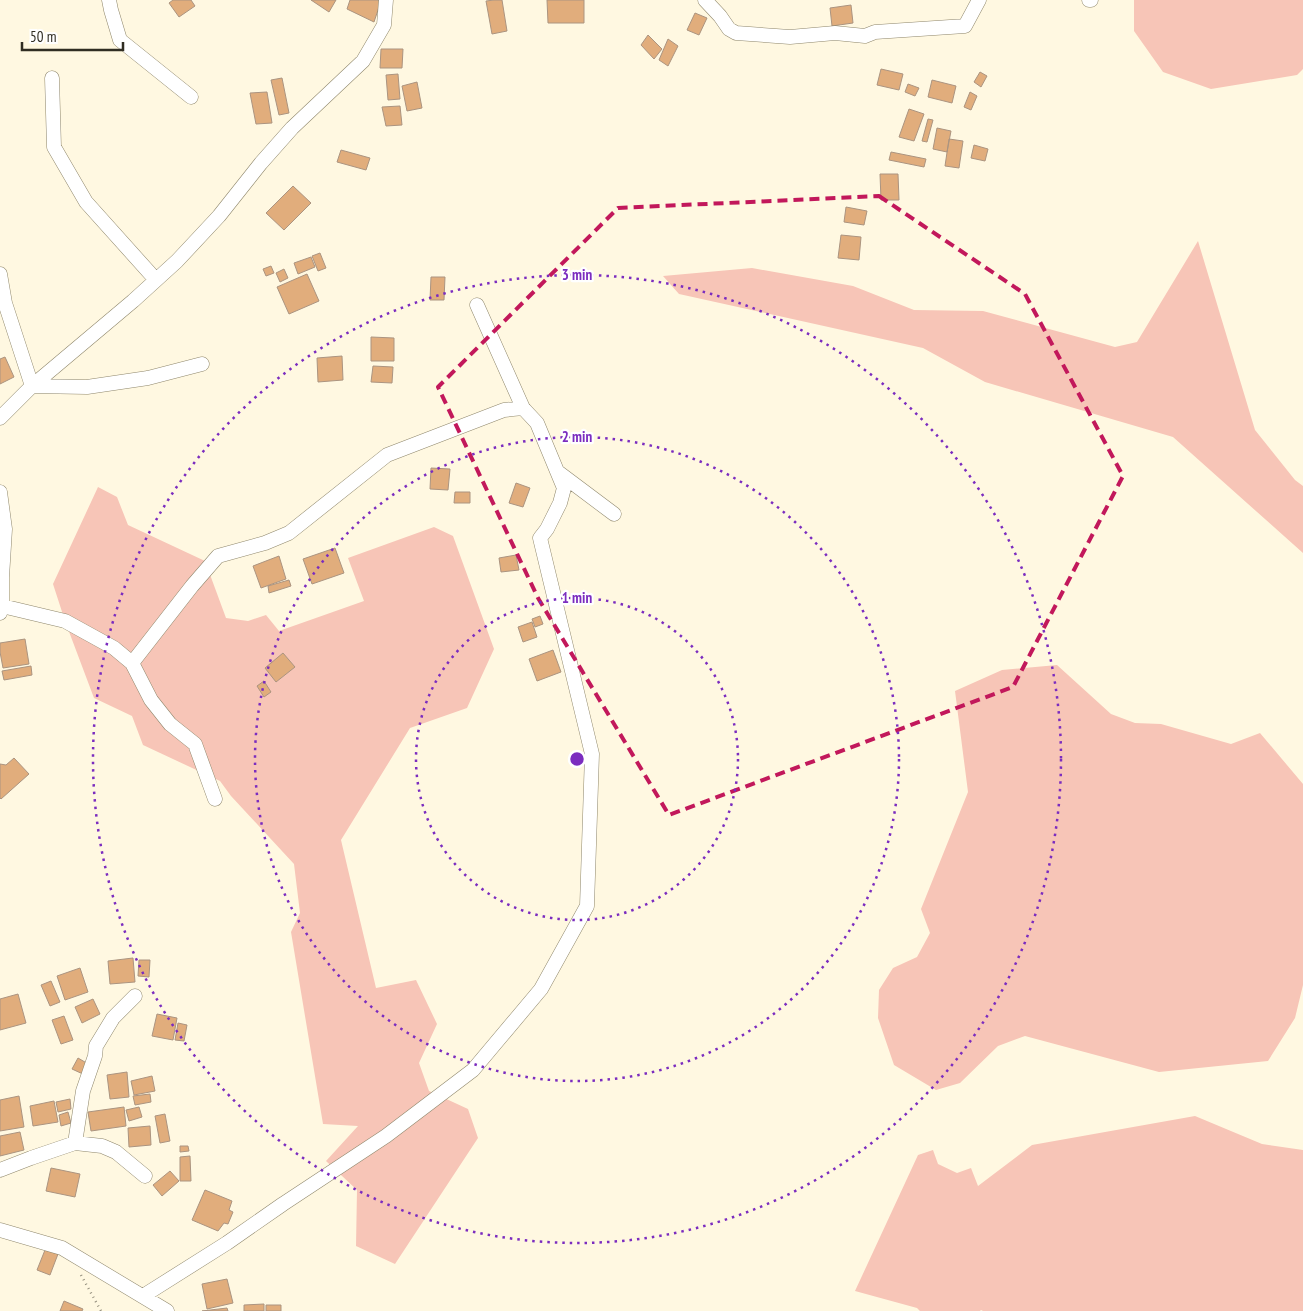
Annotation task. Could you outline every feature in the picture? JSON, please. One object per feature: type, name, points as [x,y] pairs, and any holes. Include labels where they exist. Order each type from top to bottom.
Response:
[{"type":"street","points":[[110,0],[120,40],[191,98]]},
{"type":"street","points":[[0,418],[32,386],[177,261],[219,216],[261,163],[292,128],[363,61],[384,25],[386,0]]},
{"type":"street","points":[[705,0],[729,29],[736,33],[790,37],[835,33],[865,36],[875,32],[966,26],[978,0]]},
{"type":"street","points":[[52,78],[54,147],[86,202],[156,280]]},
{"type":"street","points":[[0,274],[5,303],[32,386]]},
{"type":"street","points":[[143,1296],[227,1243],[386,1136],[473,1070],[541,988],[587,906],[592,754],[540,538],[547,529],[560,503],[564,488],[537,423],[523,408],[478,305]]},
{"type":"street","points":[[32,386],[87,387],[148,378],[202,364]]},
{"type":"street","points":[[132,663],[218,556],[264,543],[289,533],[388,455],[504,410],[523,408]]},
{"type":"street","points":[[557,472],[614,514]]},
{"type":"street","points":[[0,492],[5,530],[1,610],[65,621],[114,648],[132,663],[151,700],[170,724],[195,744],[214,799]]},
{"type":"street","points":[[75,1143],[83,1091],[96,1046],[112,1018],[135,996]]},
{"type":"street","points":[[0,1170],[75,1143],[102,1146],[116,1152],[145,1176]]},
{"type":"street","points":[[0,1230],[62,1248],[167,1311]]},
{"type":"path","points":[[77,1270],[101,1311]]},
{"type":"highlighted area","points":[[879,196],[1025,294],[1123,476],[1013,687],[669,815],[538,598],[438,387],[618,208]]},
{"type":"shaded area","points":[[1134,0],[1303,0],[1303,69],[1297,75],[1211,89],[1163,72],[1134,31]]},
{"type":"shaded area","points":[[1198,241],[1255,430],[1295,480],[1303,486],[1303,553],[1173,437],[985,382],[923,348],[679,294],[663,276],[752,268],[853,286],[914,310],[983,311],[1115,347],[1137,342]]},
{"type":"shaded area","points":[[98,487],[117,497],[128,525],[205,561],[226,618],[248,621],[266,615],[279,631],[364,601],[348,558],[434,527],[453,536],[494,649],[467,708],[410,728],[341,840],[376,988],[416,980],[437,1024],[419,1063],[429,1091],[468,1109],[478,1138],[395,1264],[356,1246],[357,1190],[326,1161],[358,1126],[323,1124],[291,932],[300,913],[294,864],[231,796],[220,781],[143,745],[132,716],[94,698],[53,584]]},
{"type":"shaded area","points":[[1057,665],[1111,714],[1135,723],[1161,724],[1231,744],[1260,733],[1303,784],[1303,985],[1295,1018],[1268,1061],[1159,1072],[1025,1036],[998,1046],[960,1083],[936,1090],[894,1065],[878,1018],[879,990],[893,968],[917,957],[930,933],[921,909],[968,792],[955,691],[1002,670]]},
{"type":"shaded area","points":[[1195,1116],[1262,1144],[1303,1150],[1303,1311],[920,1311],[917,1308],[855,1291],[918,1155],[933,1150],[938,1164],[957,1173],[971,1168],[978,1186],[1032,1145]]},
{"type":"building","points":[[173,0],[191,0],[195,6],[179,17],[169,3]]},
{"type":"building","points":[[311,0],[336,0],[329,12]]},
{"type":"building","points":[[350,0],[381,1],[374,22],[347,9]]},
{"type":"building","points":[[502,0],[507,31],[492,34],[486,1]]},
{"type":"building","points":[[547,0],[584,0],[584,23],[548,23]]},
{"type":"building","points":[[851,5],[853,23],[832,26],[830,8]]},
{"type":"building","points":[[695,13],[707,18],[699,35],[687,30]]},
{"type":"building","points":[[648,35],[662,49],[654,59],[641,45]]},
{"type":"building","points":[[668,39],[678,46],[668,66],[659,60]]},
{"type":"building","points":[[381,49],[403,49],[402,68],[380,68]]},
{"type":"building","points":[[881,69],[903,74],[899,90],[877,85]]},
{"type":"building","points":[[980,72],[987,76],[981,87],[974,82]]},
{"type":"building","points":[[398,74],[400,99],[388,100],[386,75]]},
{"type":"building","points":[[282,78],[289,113],[279,115],[271,80]]},
{"type":"building","points":[[932,80],[956,86],[952,103],[928,97]]},
{"type":"building","points":[[417,82],[422,108],[407,111],[402,86]]},
{"type":"building","points":[[908,84],[919,88],[915,96],[905,92]]},
{"type":"building","points":[[267,92],[272,123],[256,124],[250,93]]},
{"type":"building","points":[[970,92],[977,96],[971,110],[964,107]]},
{"type":"building","points":[[400,106],[402,125],[386,126],[382,107]]},
{"type":"building","points":[[909,109],[924,114],[914,141],[899,137]]},
{"type":"building","points":[[928,119],[933,120],[927,142],[922,141]]},
{"type":"building","points":[[937,128],[951,131],[947,152],[933,149]]},
{"type":"building","points":[[949,139],[963,141],[959,168],[945,166]]},
{"type":"building","points":[[974,145],[988,149],[985,161],[971,158]]},
{"type":"building","points":[[341,150],[370,158],[366,170],[337,162]]},
{"type":"building","points":[[891,152],[926,159],[924,167],[889,160]]},
{"type":"building","points":[[880,174],[898,174],[899,200],[881,200]]},
{"type":"building","points":[[293,186],[311,203],[284,230],[266,213]]},
{"type":"building","points":[[846,207],[867,211],[864,225],[844,222]]},
{"type":"building","points":[[841,235],[861,237],[859,260],[838,258]]},
{"type":"building","points":[[320,253],[326,268],[318,271],[312,256]]},
{"type":"building","points":[[311,257],[315,267],[298,274],[294,263]]},
{"type":"building","points":[[271,266],[274,273],[266,276],[263,269]]},
{"type":"building","points":[[284,269],[288,278],[280,282],[276,273]]},
{"type":"building","points":[[307,274],[319,301],[289,314],[277,287]]},
{"type":"building","points":[[431,277],[445,277],[444,300],[430,300]]},
{"type":"building","points":[[371,337],[394,338],[394,361],[371,361]]},
{"type":"building","points":[[342,356],[343,380],[318,382],[317,358]]},
{"type":"building","points":[[5,357],[14,377],[0,384],[0,359]]},
{"type":"building","points":[[373,366],[393,367],[392,383],[371,382]]},
{"type":"building","points":[[431,468],[450,469],[448,490],[430,489]]},
{"type":"building","points":[[516,483],[530,488],[523,507],[509,503]]},
{"type":"building","points":[[455,492],[470,492],[470,503],[454,503]]},
{"type":"building","points":[[335,548],[344,573],[312,584],[303,559]]},
{"type":"building","points":[[516,555],[519,570],[501,572],[499,558]]},
{"type":"building","points":[[279,556],[286,579],[261,588],[253,566]]},
{"type":"building","points":[[289,580],[291,586],[269,593],[268,586]]},
{"type":"building","points":[[540,616],[543,624],[535,627],[532,619]]},
{"type":"building","points":[[532,622],[537,637],[523,642],[518,627]]},
{"type":"building","points":[[25,639],[29,664],[3,668],[0,643]]},
{"type":"building","points":[[553,650],[561,672],[537,681],[529,659]]},
{"type":"building","points":[[283,653],[295,667],[276,682],[265,668]]},
{"type":"building","points":[[31,666],[32,675],[4,680],[2,671]]},
{"type":"building","points":[[264,681],[271,692],[264,697],[257,686]]},
{"type":"building","points":[[14,758],[29,774],[1,799],[0,764],[6,765]]},
{"type":"building","points":[[133,958],[135,982],[110,984],[108,961]]},
{"type":"building","points":[[139,960],[150,960],[149,977],[138,976]]},
{"type":"building","points":[[80,968],[88,992],[65,1000],[57,976]]},
{"type":"building","points":[[51,981],[60,1002],[50,1006],[41,985]]},
{"type":"building","points":[[18,994],[26,1023],[0,1030],[0,999]]},
{"type":"building","points":[[93,999],[100,1014],[82,1023],[75,1007]]},
{"type":"building","points":[[157,1014],[177,1018],[173,1040],[152,1036]]},
{"type":"building","points":[[64,1016],[73,1040],[61,1044],[52,1020]]},
{"type":"building","points":[[178,1023],[187,1025],[184,1041],[175,1040]]},
{"type":"building","points":[[78,1058],[90,1065],[85,1075],[72,1069]]},
{"type":"building","points":[[127,1072],[129,1097],[110,1099],[107,1075]]},
{"type":"building","points":[[152,1076],[155,1091],[134,1095],[131,1081]]},
{"type":"building","points":[[150,1094],[151,1102],[135,1105],[133,1096]]},
{"type":"building","points":[[19,1096],[24,1127],[0,1131],[0,1100]]},
{"type":"building","points":[[70,1099],[71,1109],[58,1112],[56,1102]]},
{"type":"building","points":[[54,1101],[58,1122],[33,1126],[30,1106]]},
{"type":"building","points":[[124,1107],[126,1126],[91,1131],[88,1112]]},
{"type":"building","points":[[139,1107],[142,1117],[129,1121],[126,1110]]},
{"type":"building","points":[[68,1112],[71,1123],[61,1126],[59,1115]]},
{"type":"building","points":[[165,1114],[170,1141],[160,1143],[155,1116]]},
{"type":"building","points":[[150,1126],[151,1145],[129,1147],[128,1128]]},
{"type":"building","points":[[20,1132],[24,1150],[0,1156],[0,1136]]},
{"type":"building","points":[[180,1146],[188,1146],[189,1151],[180,1152]]},
{"type":"building","points":[[190,1156],[191,1181],[180,1181],[180,1157]]},
{"type":"building","points":[[51,1168],[80,1174],[75,1197],[46,1191]]},
{"type":"building","points":[[170,1171],[179,1181],[162,1196],[153,1185]]},
{"type":"building","points":[[205,1190],[232,1201],[229,1210],[233,1212],[228,1224],[224,1223],[218,1231],[192,1220]]},
{"type":"building","points":[[45,1250],[58,1254],[50,1275],[37,1270]]},
{"type":"building","points":[[227,1279],[233,1303],[207,1309],[202,1284]]},
{"type":"building","points":[[64,1301],[83,1309],[82,1311],[60,1311]]},
{"type":"building","points":[[264,1304],[264,1311],[244,1311],[244,1305]]},
{"type":"building","points":[[266,1305],[281,1305],[281,1311],[266,1311]]},
{"type":"building","points":[[227,1308],[228,1311],[202,1311]]}]
